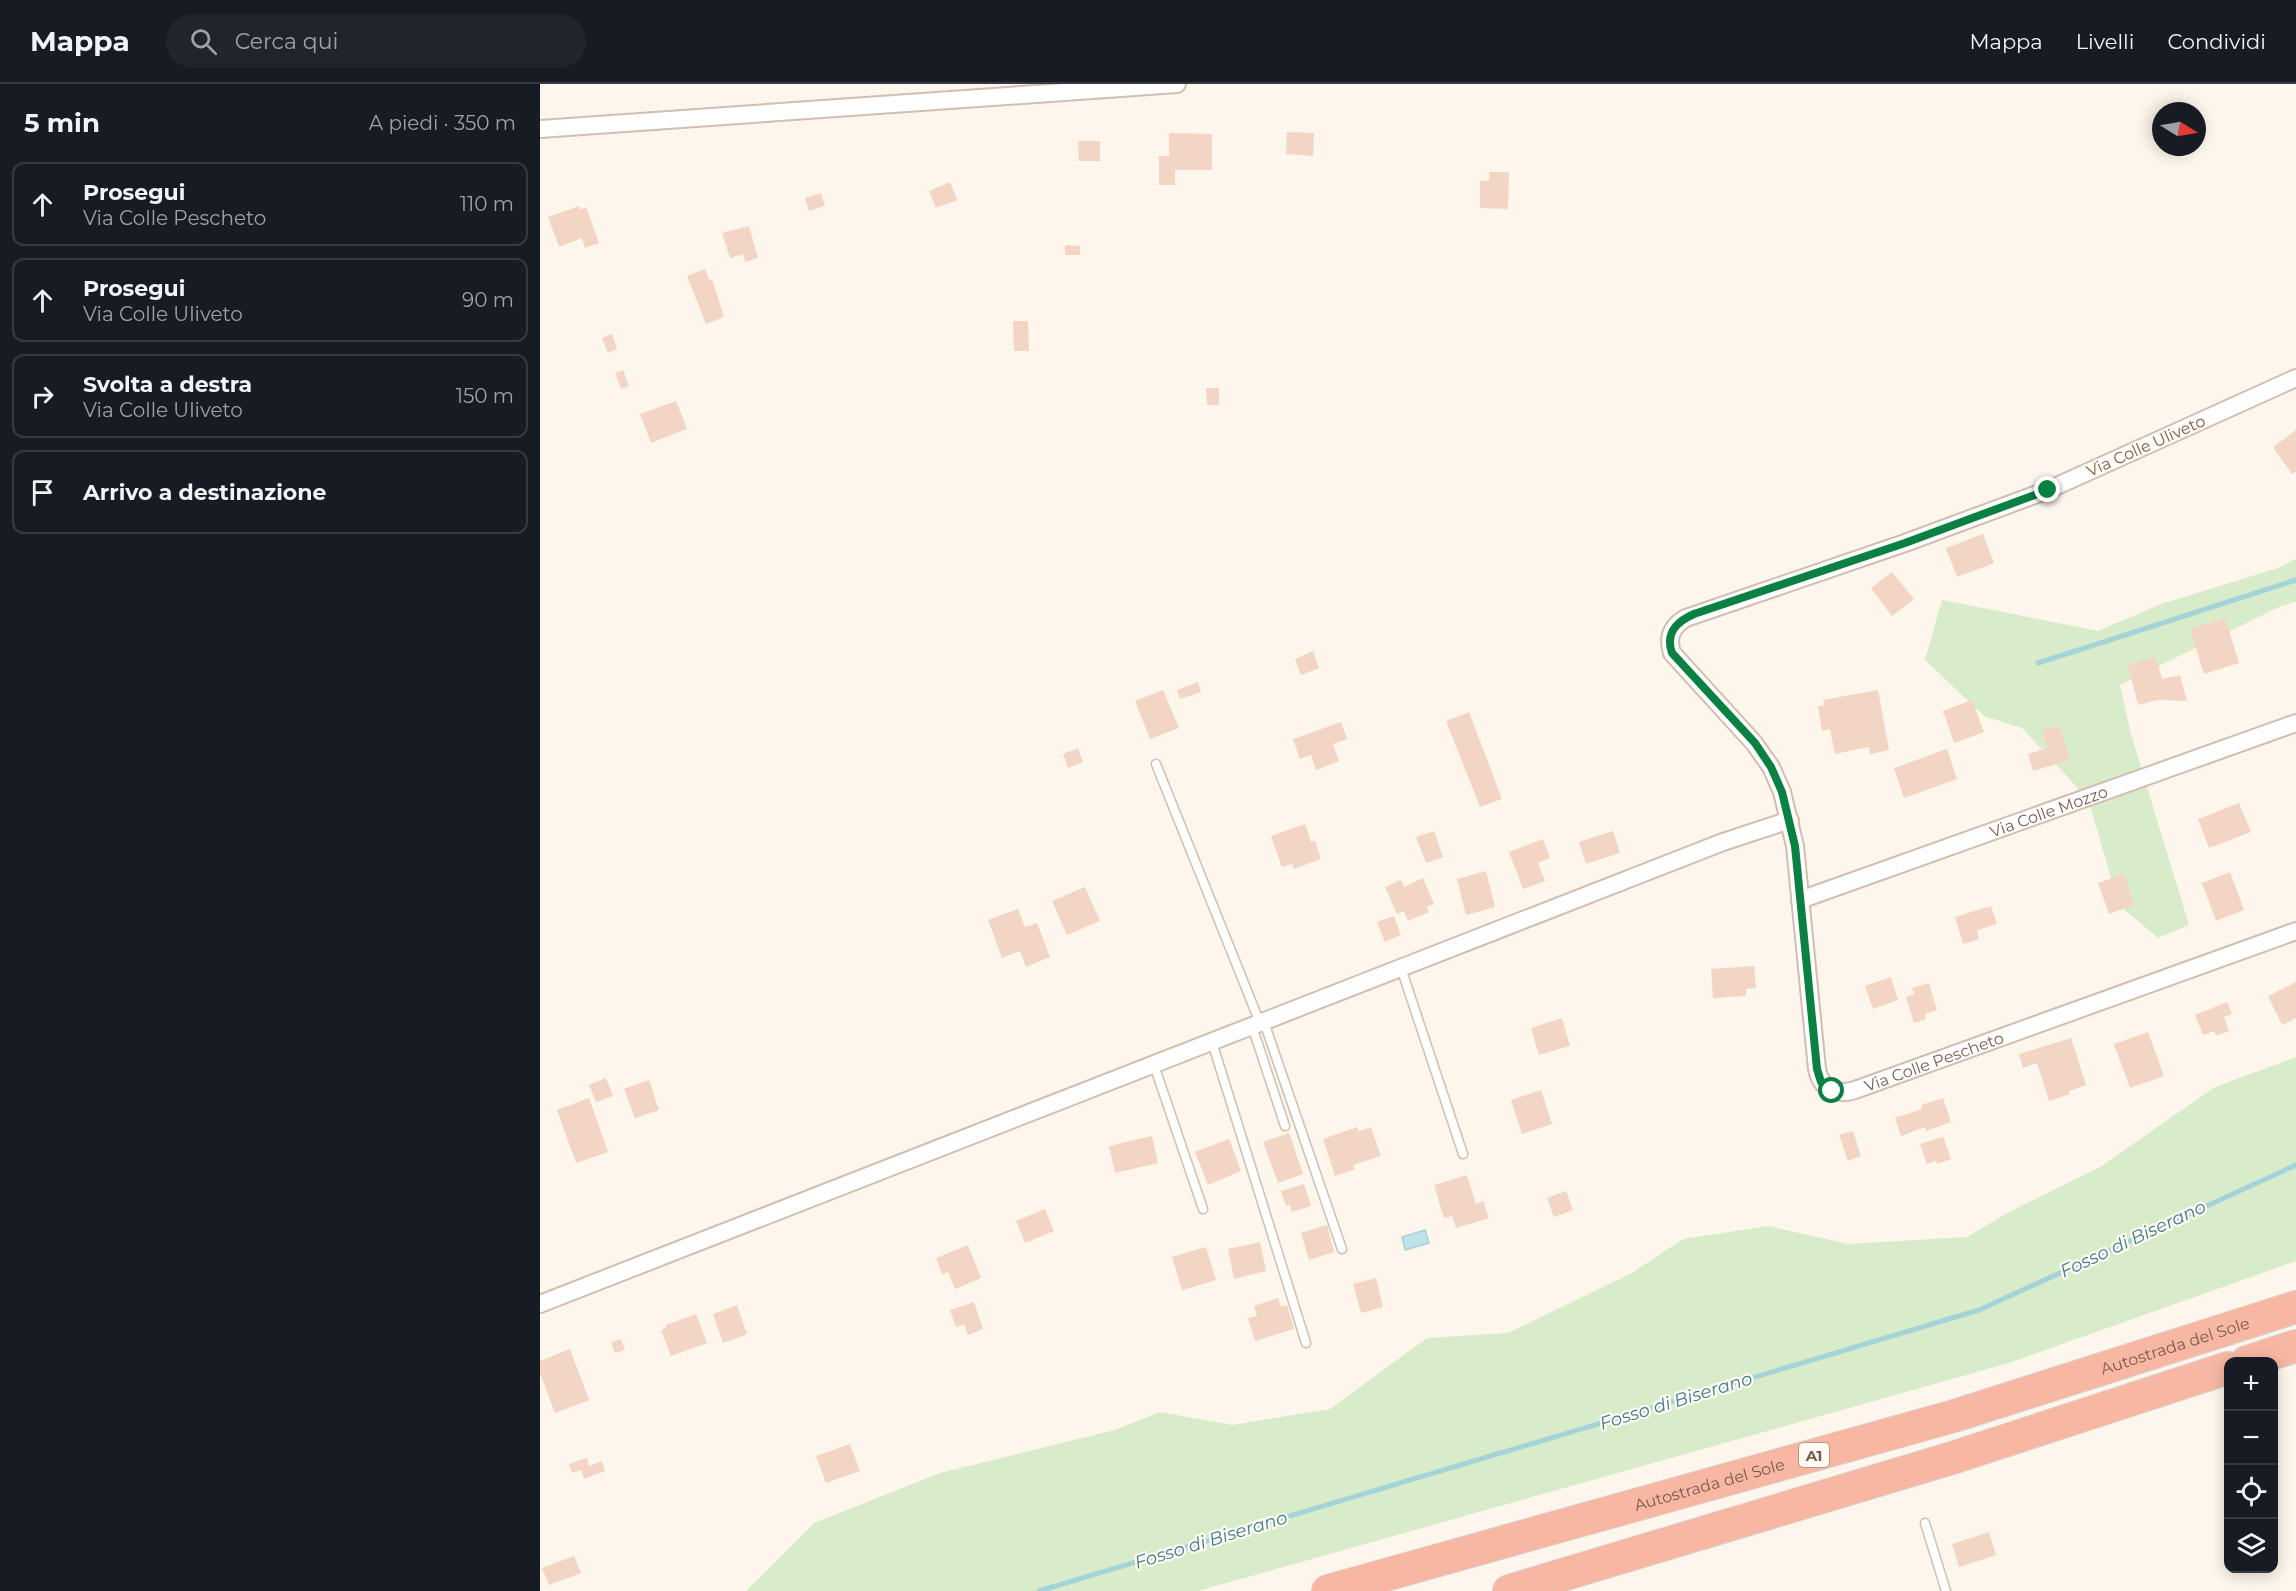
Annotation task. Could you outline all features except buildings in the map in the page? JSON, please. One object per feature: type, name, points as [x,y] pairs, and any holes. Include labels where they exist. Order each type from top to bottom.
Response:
[{"type":"highway","name":"Autostrada del Sole","points":[[1328,1591],[1954,1416],[2296,1306]]},
{"type":"highway","points":[[2262,1357],[2296,1346]]},
{"type":"highway","points":[[1509,1591],[1952,1458],[2224,1370]]},
{"type":"street","points":[[540,129],[1177,84]]},
{"type":"street","name":"Via Colle Uliveto","points":[[1790,820],[1777,779],[1755,743],[1672,653],[1671,631],[1680,621],[1694,614],[1905,543],[2048,490],[2296,378]]},
{"type":"street","name":"Via Colle Mozzo","points":[[1800,900],[2296,723]]},
{"type":"street","points":[[540,1304],[1723,843],[1790,820]]},
{"type":"street","name":"Via Colle Pescheto","points":[[1790,820],[1818,1074],[1824,1086],[1832,1091],[1842,1093],[1866,1086],[2296,931]]},
{"type":"lane","points":[[1156,764],[1259,1024],[1342,1249]]},
{"type":"lane","points":[[1401,968],[1463,1154]]},
{"type":"lane","points":[[1259,1024],[1285,1126]]},
{"type":"lane","points":[[1212,1042],[1306,1343]]},
{"type":"lane","points":[[1154,1065],[1203,1209]]},
{"type":"lane","points":[[1925,1523],[1946,1591]]},
{"type":"green space","points":[[2296,559],[2296,602],[2281,606],[2120,685],[2130,731],[2189,925],[2158,938],[2119,905],[2088,799],[2022,728],[1984,716],[1925,660],[1942,600],[2098,631],[2161,604],[2278,568]]},
{"type":"green space","points":[[2296,1057],[2296,1261],[2009,1363],[1198,1591],[746,1591],[814,1523],[940,1473],[1115,1430],[1160,1412],[1232,1425],[1330,1409],[1427,1338],[1508,1333],[1632,1273],[1683,1239],[1768,1226],[1848,1244],[1967,1237],[2009,1212],[2100,1167],[2215,1087]]},
{"type":"water","points":[[1425,1230],[1429,1243],[1405,1250],[1402,1237]]},
{"type":"waterway","points":[[2038,663],[2296,580]]},
{"type":"waterway","name":"Fosso di Biserano","points":[[1039,1591],[1979,1310],[2296,1165]]},
{"type":"route","points":[[1832,1091],[1821,1082],[1817,1069],[1795,846],[1782,792],[1771,767],[1755,743],[1672,653],[1671,631],[1680,621],[1694,614],[1905,543],[2048,490]]}]
